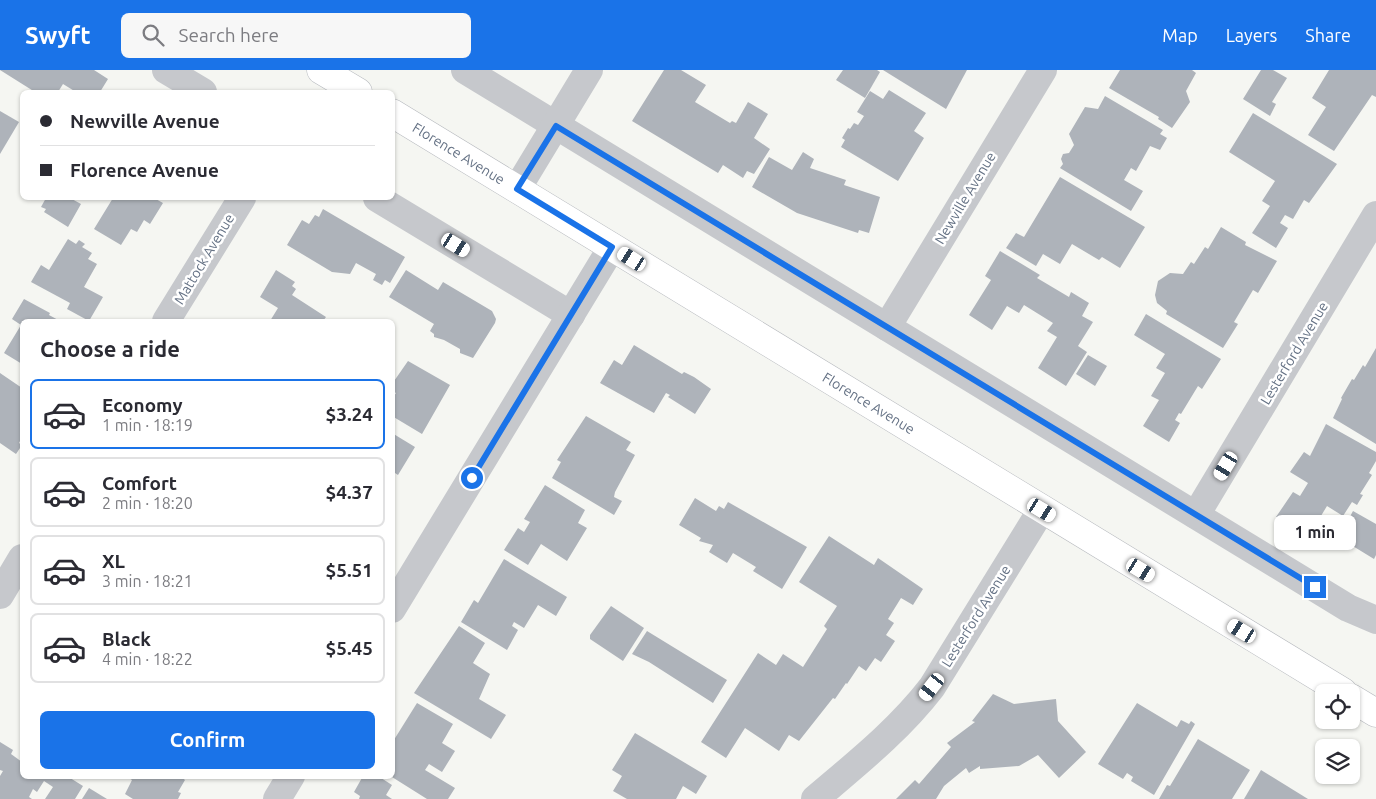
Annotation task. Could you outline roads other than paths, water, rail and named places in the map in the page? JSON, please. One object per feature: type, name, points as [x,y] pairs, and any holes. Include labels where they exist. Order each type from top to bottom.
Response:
[{"type":"main road","points":[[322,70],[355,90]]},
{"type":"main road","name":"Florence Avenue","points":[[395,115],[1330,684]]},
{"type":"main road","points":[[1360,703],[1376,713]]},
{"type":"street","points":[[166,70],[200,90]]},
{"type":"street","points":[[465,70],[1348,608],[1376,620]]},
{"type":"street","points":[[517,189],[589,70]]},
{"type":"street","name":"Newville Avenue","points":[[887,327],[1043,70]]},
{"type":"street","name":"Mattock Avenue","points":[[167,319],[241,200]]},
{"type":"street","points":[[380,200],[571,315]]},
{"type":"street","name":"Lesterford Avenue","points":[[1196,516],[1376,215]]},
{"type":"street","points":[[395,604],[612,247]]},
{"type":"street","name":"Lesterford Avenue","points":[[815,799],[895,730],[916,708],[932,687],[1042,510]]},
{"type":"street","points":[[0,595],[20,561]]},
{"type":"street","points":[[277,799],[289,779]]}]
